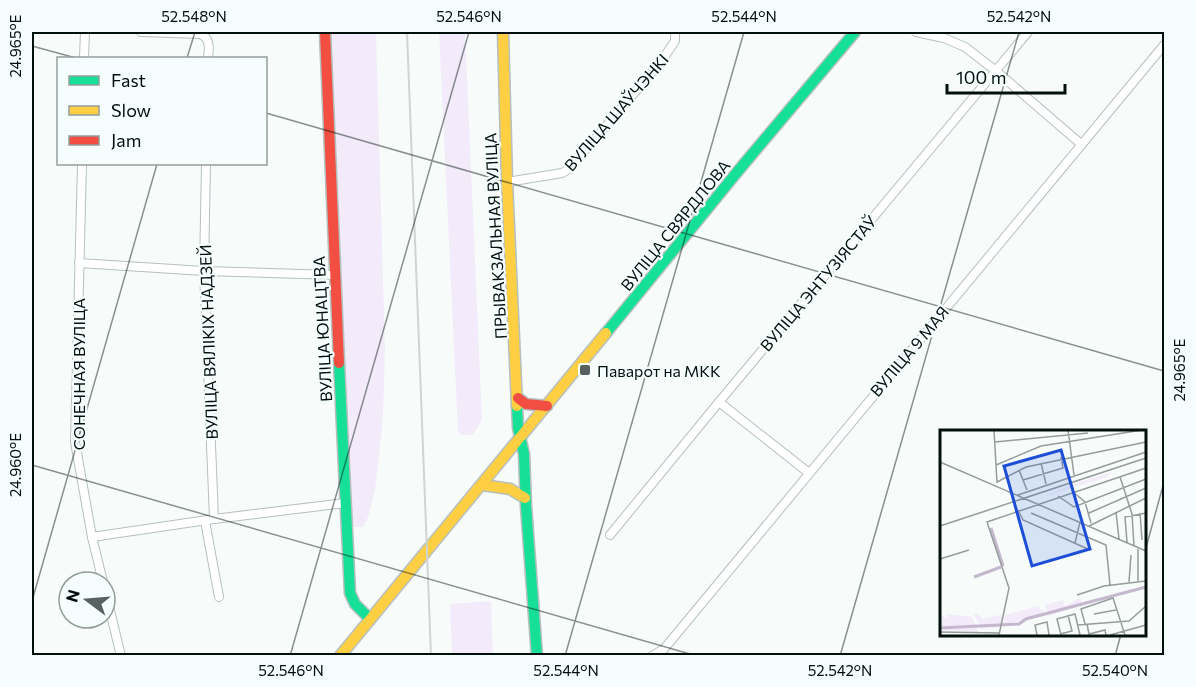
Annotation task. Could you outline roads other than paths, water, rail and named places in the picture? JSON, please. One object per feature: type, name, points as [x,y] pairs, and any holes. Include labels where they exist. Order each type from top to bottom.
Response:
[{"type":"street","points":[[84,57],[85,32]]},
{"type":"street","points":[[141,32],[200,34],[208,40],[208,57]]},
{"type":"street","name":"ВУЛІЦА ЮНАЦТВА","points":[[325,32],[334,275],[350,593],[355,604],[370,619]]},
{"type":"street","name":"ПРЫВАКЗАЛЬНАЯ ВУЛІЦА","points":[[503,32],[507,182],[520,439]]},
{"type":"street","name":"ВУЛІЦА ШАЎЧЭНКІ","points":[[507,182],[562,173],[569,169],[660,63],[675,41],[675,32]]},
{"type":"street","name":"ВУЛІЦА СВЯРДЛОВА","points":[[340,656],[855,32]]},
{"type":"street","points":[[916,32],[944,38],[964,47],[996,71],[1081,144]]},
{"type":"street","name":"ВУЛІЦА ЭНТУЗІЯСТАЎ","points":[[610,535],[1028,32]]},
{"type":"street","name":"ВУЛІЦА 9 МАЯ","points":[[652,656],[664,649],[1164,45]]},
{"type":"street","name":"СОНЕЧНАЯ ВУЛІЦА","points":[[81,165],[75,442],[100,570]]},
{"type":"street","name":"ВУЛІЦА ВЯЛІКІХ НАДЗЕЙ","points":[[206,165],[204,271],[209,520],[219,597]]},
{"type":"street","points":[[79,263],[204,271],[334,275]]},
{"type":"street","points":[[518,398],[526,404],[547,406]]},
{"type":"street","points":[[719,402],[809,473]]},
{"type":"street","points":[[520,439],[524,454],[525,498],[537,656]]},
{"type":"street","points":[[483,484],[507,487],[525,498]]},
{"type":"street","points":[[92,537],[345,503]]},
{"type":"street","points":[[115,630],[121,656]]},
{"type":"railway","points":[[407,32],[431,656]]},
{"type":"place","name":"Паварот на МКК","points":[[585,370]]}]
